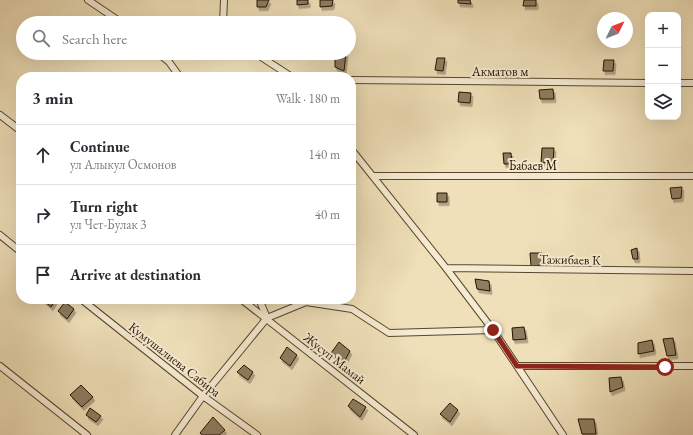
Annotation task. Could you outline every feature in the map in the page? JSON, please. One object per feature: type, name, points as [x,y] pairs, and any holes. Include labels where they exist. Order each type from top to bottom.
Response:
[{"type":"street","points":[[88,0],[112,16]]},
{"type":"street","points":[[223,16],[224,0]]},
{"type":"street","points":[[166,60],[176,72]]},
{"type":"street","points":[[266,60],[284,72]]},
{"type":"street","name":"Акматов м","points":[[356,80],[645,83]]},
{"type":"street","points":[[681,83],[693,83]]},
{"type":"street","points":[[0,115],[16,127]]},
{"type":"street","points":[[356,155],[446,268],[493,330],[563,435]]},
{"type":"street","name":"Бабаев М","points":[[373,176],[693,176]]},
{"type":"street","points":[[0,235],[16,248]]},
{"type":"street","name":"Тажибаев К","points":[[446,268],[693,271]]},
{"type":"street","name":"Кумушалиева Сабира","points":[[87,304],[203,396],[257,435]]},
{"type":"street","name":"Жусуп Мамай","points":[[248,304],[414,435]]},
{"type":"street","points":[[261,304],[267,318]]},
{"type":"street","points":[[175,435],[203,396],[267,318],[301,304]]},
{"type":"street","points":[[319,304],[352,309],[389,332],[493,330]]},
{"type":"street","points":[[0,366],[87,435]]},
{"type":"street","points":[[517,366],[693,366]]},
{"type":"building","points":[[257,0],[269,0],[266,7],[257,7]]},
{"type":"building","points":[[297,0],[308,0],[308,4],[297,5]]},
{"type":"building","points":[[320,0],[333,0],[332,6],[320,7]]},
{"type":"building","points":[[458,0],[470,0],[471,4],[458,3]]},
{"type":"building","points":[[524,0],[536,0],[536,6],[523,6]]},
{"type":"building","points":[[437,58],[445,58],[443,71],[435,70]]},
{"type":"building","points":[[335,60],[345,60],[344,71],[335,67]]},
{"type":"building","points":[[604,60],[614,60],[613,71],[603,71]]},
{"type":"building","points":[[553,89],[554,99],[540,99],[539,90]]},
{"type":"building","points":[[459,92],[471,93],[470,103],[458,102]]},
{"type":"building","points":[[542,148],[554,148],[553,162],[541,163]]},
{"type":"building","points":[[503,153],[511,153],[512,164],[504,164]]},
{"type":"building","points":[[682,187],[681,198],[672,199],[670,188]]},
{"type":"building","points":[[437,193],[447,193],[447,202],[437,202]]},
{"type":"building","points":[[637,248],[638,259],[633,259],[631,250]]},
{"type":"building","points":[[530,253],[542,253],[542,265],[531,266]]},
{"type":"building","points":[[475,279],[489,281],[490,291],[477,289]]},
{"type":"building","points":[[63,304],[68,304],[74,309],[67,319],[58,311]]},
{"type":"building","points":[[524,327],[526,339],[513,340],[512,328]]},
{"type":"building","points":[[673,338],[676,355],[667,356],[663,339]]},
{"type":"building","points":[[652,340],[654,351],[638,354],[638,343]]},
{"type":"building","points":[[339,342],[350,351],[343,364],[331,353]]},
{"type":"building","points":[[287,347],[297,355],[290,366],[280,358]]},
{"type":"building","points":[[244,365],[253,372],[248,380],[237,372]]},
{"type":"building","points":[[621,377],[623,387],[610,392],[609,378]]},
{"type":"building","points":[[81,385],[93,397],[82,407],[70,395]]},
{"type":"building","points":[[353,399],[366,407],[360,417],[348,406]]},
{"type":"building","points":[[450,403],[458,410],[450,422],[440,414]]},
{"type":"building","points":[[90,408],[101,416],[96,422],[86,415]]},
{"type":"building","points":[[213,417],[225,430],[219,435],[202,435],[200,433]]},
{"type":"building","points":[[578,419],[594,419],[596,434],[582,434]]},
{"type":"route","points":[[493,330],[517,366],[665,367]]}]
